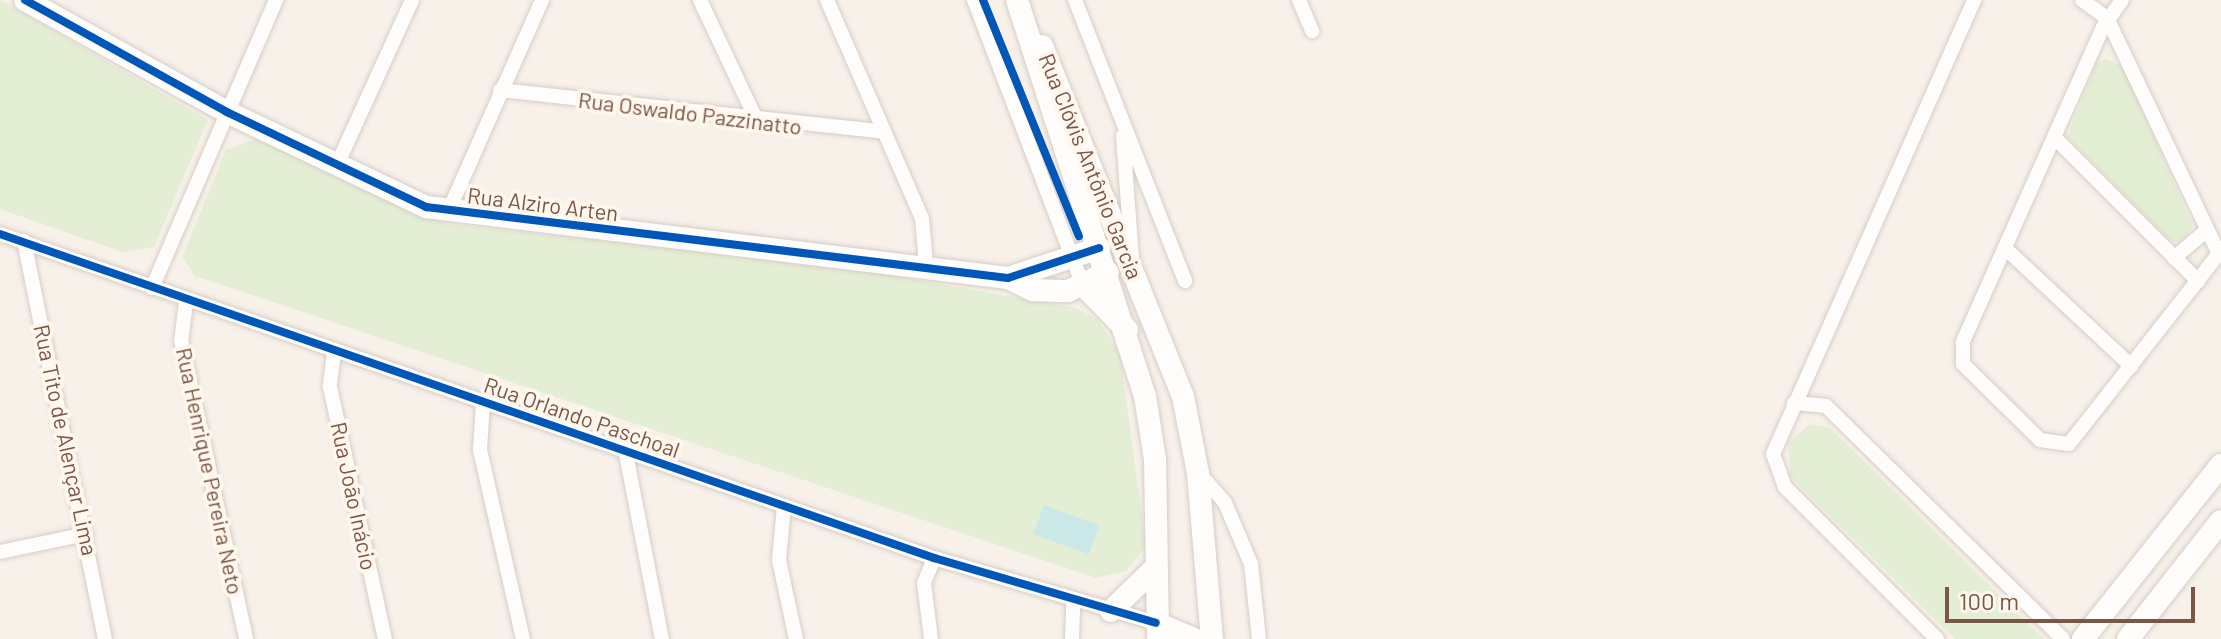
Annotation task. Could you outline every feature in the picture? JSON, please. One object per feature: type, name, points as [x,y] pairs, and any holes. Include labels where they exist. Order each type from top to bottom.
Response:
[{"type":"street","name":"Rua Alziro Arten","points":[[25,0],[227,112],[336,167],[449,210],[926,265],[1008,278],[1033,290],[1083,285],[1116,260]]},
{"type":"street","points":[[336,167],[412,0]]},
{"type":"street","points":[[449,210],[542,0]]},
{"type":"street","points":[[692,0],[700,0],[758,123]]},
{"type":"street","points":[[827,0],[880,131],[922,218],[926,265]]},
{"type":"street","points":[[974,0],[1083,285],[1131,334]]},
{"type":"street","points":[[1017,0],[1029,29]]},
{"type":"street","points":[[1299,0],[1312,31]]},
{"type":"street","points":[[1937,639],[1780,480],[1774,445],[1974,0]]},
{"type":"street","points":[[2082,0],[2107,18],[2220,252],[2075,440],[2056,446],[2040,440],[1961,358],[2005,248],[2107,18],[2122,0]]},
{"type":"street","points":[[152,288],[275,1]]},
{"type":"street","points":[[1077,2],[1185,281]]},
{"type":"street","name":"Rua Clóvis Antônio Garcia","points":[[1029,29],[1116,223],[1116,260],[1152,429],[1157,631]]},
{"type":"street","name":"Rua Clóvis Antônio Garcia","points":[[1029,29],[1116,260],[1183,396],[1198,473],[1212,639]]},
{"type":"street","name":"Rua Oswaldo Pazzinatto","points":[[500,90],[758,123],[880,131]]},
{"type":"street","points":[[1112,90],[1127,157],[1116,260]]},
{"type":"street","points":[[2054,137],[2198,281]]},
{"type":"street","points":[[2174,258],[2207,230]]},
{"type":"street","name":"Rua Orlando Paschoal","points":[[0,234],[186,302],[625,449],[934,558],[1111,611],[1157,631]]},
{"type":"street","name":"Rua Tito de Alençar Lima","points":[[24,241],[105,639]]},
{"type":"street","points":[[2005,248],[2131,366]]},
{"type":"street","name":"Rua Alziro Arten","points":[[1008,278],[1073,260],[1116,260]]},
{"type":"street","points":[[2209,266],[2221,277]]},
{"type":"street","name":"Rua Henrique Pereira Neto","points":[[186,302],[181,340],[246,639]]},
{"type":"street","name":"Rua João Inácio","points":[[334,352],[330,387],[385,639]]},
{"type":"street","points":[[483,403],[480,450],[523,639]]},
{"type":"street","points":[[1794,403],[1826,406],[2063,639]]},
{"type":"street","points":[[625,449],[662,639]]},
{"type":"street","points":[[2083,639],[2221,465]]},
{"type":"street","points":[[1198,473],[1225,503],[1251,564],[1259,639]]},
{"type":"street","points":[[784,506],[779,560],[796,639]]},
{"type":"street","points":[[2128,639],[2221,521]]},
{"type":"street","points":[[0,552],[86,534]]},
{"type":"street","points":[[931,639],[924,583],[934,558]]},
{"type":"street","points":[[1111,611],[1155,568]]},
{"type":"street","points":[[1072,639],[1073,601]]},
{"type":"street","points":[[1157,631],[1194,639]]},
{"type":"green space","points":[[0,0],[208,120],[154,247],[122,252],[0,209]]},
{"type":"green space","points":[[2105,59],[2123,66],[2193,226],[2181,243],[2170,241],[2067,137],[2096,64]]},
{"type":"green space","points":[[257,138],[447,224],[831,265],[1076,308],[1098,320],[1120,355],[1146,546],[1126,571],[1096,578],[195,276],[182,257],[226,150]]},
{"type":"green space","points":[[1810,424],[1830,428],[2044,639],[1955,639],[1791,477],[1788,443]]},
{"type":"water","points":[[1044,505],[1099,525],[1089,554],[1033,534]]},
{"type":"cycle path","points":[[25,0],[227,112],[426,207],[1008,278],[1099,248]]},
{"type":"cycle path","points":[[983,0],[1079,236]]},
{"type":"cycle path","points":[[0,234],[934,558],[1156,623]]}]
